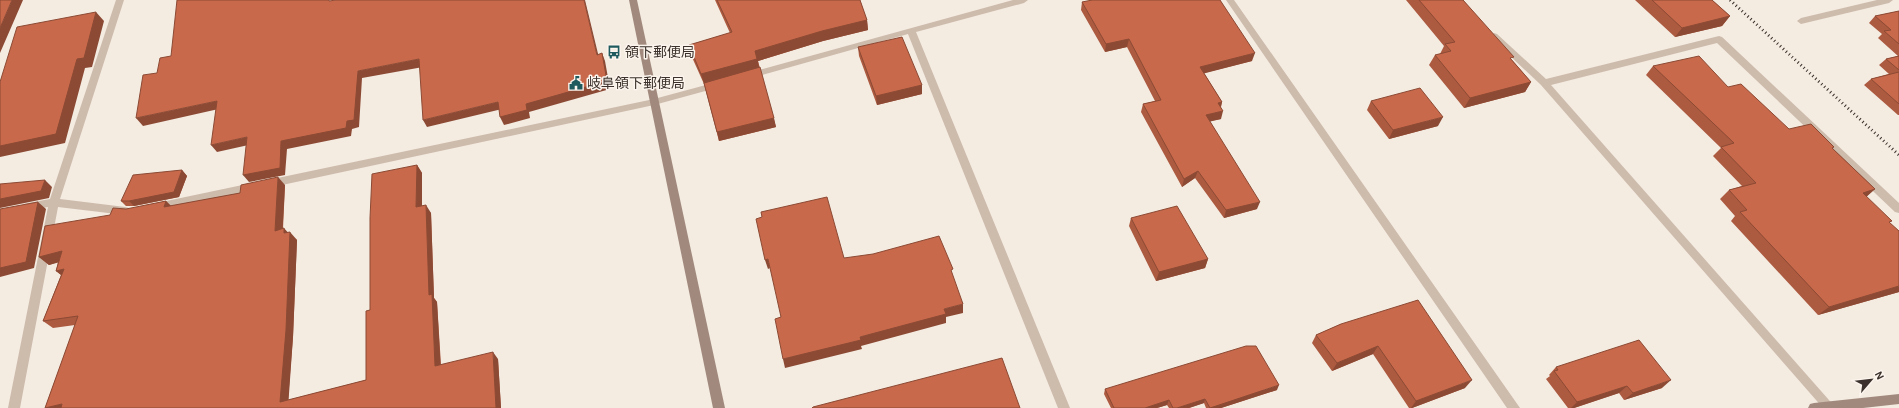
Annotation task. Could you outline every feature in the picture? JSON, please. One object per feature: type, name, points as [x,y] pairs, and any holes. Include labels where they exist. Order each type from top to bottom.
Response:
[{"type":"street","points":[[14,408],[54,202],[120,0]]},
{"type":"street","points":[[633,0],[719,408]]},
{"type":"street","points":[[149,209],[654,102],[1024,0]]},
{"type":"street","points":[[1230,0],[1514,408]]},
{"type":"street","points":[[1802,21],[1889,0]]},
{"type":"street","points":[[911,30],[1064,408]]},
{"type":"street","points":[[1488,31],[1544,84],[1830,407]]},
{"type":"street","points":[[1544,84],[1719,39],[1899,209]]},
{"type":"street","points":[[15,209],[54,202],[134,212]]},
{"type":"street","points":[[1814,408],[1899,399]]},
{"type":"building","points":[[0,0],[12,0],[0,28]]},
{"type":"building","points":[[177,0],[584,0],[597,55],[602,53],[607,81],[526,104],[527,110],[500,117],[498,102],[423,120],[419,59],[358,71],[354,120],[347,121],[346,128],[281,141],[280,168],[243,175],[247,137],[211,145],[217,101],[136,118],[143,75],[157,73],[160,58],[171,56]]},
{"type":"building","points":[[717,0],[860,0],[867,20],[822,31],[755,51],[757,59],[701,74],[689,45],[732,32]]},
{"type":"building","points":[[1092,0],[1220,0],[1255,53],[1200,67],[1222,102],[1218,103],[1223,111],[1206,115],[1260,202],[1226,210],[1198,171],[1184,179],[1143,104],[1161,100],[1129,39],[1106,44],[1082,2]]},
{"type":"building","points":[[1419,0],[1463,0],[1514,57],[1510,58],[1531,82],[1470,98],[1435,55],[1451,51],[1445,44],[1455,42]]},
{"type":"building","points":[[1652,0],[1712,0],[1730,16],[1682,28]]},
{"type":"building","points":[[1899,11],[1899,44],[1884,31],[1891,30],[1875,16]]},
{"type":"building","points":[[96,12],[84,58],[77,59],[56,134],[0,146],[0,82],[17,27]]},
{"type":"building","points":[[902,37],[922,85],[876,96],[858,47]]},
{"type":"building","points":[[1699,56],[1728,87],[1741,84],[1789,129],[1811,124],[1834,147],[1832,148],[1875,189],[1863,193],[1892,221],[1889,222],[1899,231],[1899,286],[1829,307],[1740,212],[1747,210],[1729,190],[1756,183],[1721,147],[1734,143],[1653,66]]},
{"type":"building","points":[[1899,56],[1899,70],[1886,59]]},
{"type":"building","points":[[760,67],[774,118],[717,132],[704,83]]},
{"type":"building","points":[[1899,72],[1899,104],[1871,79]]},
{"type":"building","points":[[1420,88],[1443,117],[1393,130],[1371,101]]},
{"type":"building","points":[[417,165],[416,207],[426,205],[429,295],[432,294],[435,366],[493,352],[496,408],[61,408],[62,404],[45,408],[78,316],[43,321],[64,269],[56,271],[62,251],[39,257],[45,226],[110,215],[113,208],[126,209],[166,201],[164,207],[240,193],[241,185],[278,177],[275,231],[284,228],[284,233],[290,232],[286,330],[280,402],[366,380],[366,311],[370,310],[370,218],[372,174]]},
{"type":"building","points":[[182,170],[174,192],[129,201],[121,201],[133,175]]},
{"type":"building","points":[[45,180],[41,191],[0,199],[0,184]]},
{"type":"building","points":[[827,197],[844,258],[873,254],[939,236],[953,269],[951,270],[963,304],[944,309],[946,314],[860,337],[861,340],[783,359],[775,319],[781,317],[768,259],[765,260],[756,219],[762,217],[761,212]]},
{"type":"building","points":[[38,202],[26,262],[0,268],[0,209]]},
{"type":"building","points":[[1177,206],[1208,259],[1159,272],[1131,218]]},
{"type":"building","points":[[1418,300],[1472,380],[1416,401],[1378,346],[1337,363],[1316,335],[1341,324]]},
{"type":"building","points":[[1639,340],[1671,380],[1633,393],[1627,386],[1577,402],[1554,371],[1558,370],[1556,367]]},
{"type":"building","points":[[1246,346],[1256,346],[1279,385],[1210,408],[1205,399],[1177,408],[1173,408],[1169,400],[1145,408],[1114,408],[1105,389]]},
{"type":"building","points":[[1002,358],[1020,408],[812,408],[813,407]]},
{"type":"railway","points":[[1730,0],[1899,155]]},
{"type":"place","name":"領下郵便局","points":[[614,52]]},
{"type":"place","name":"岐阜領下郵便局","points":[[576,83]]}]
